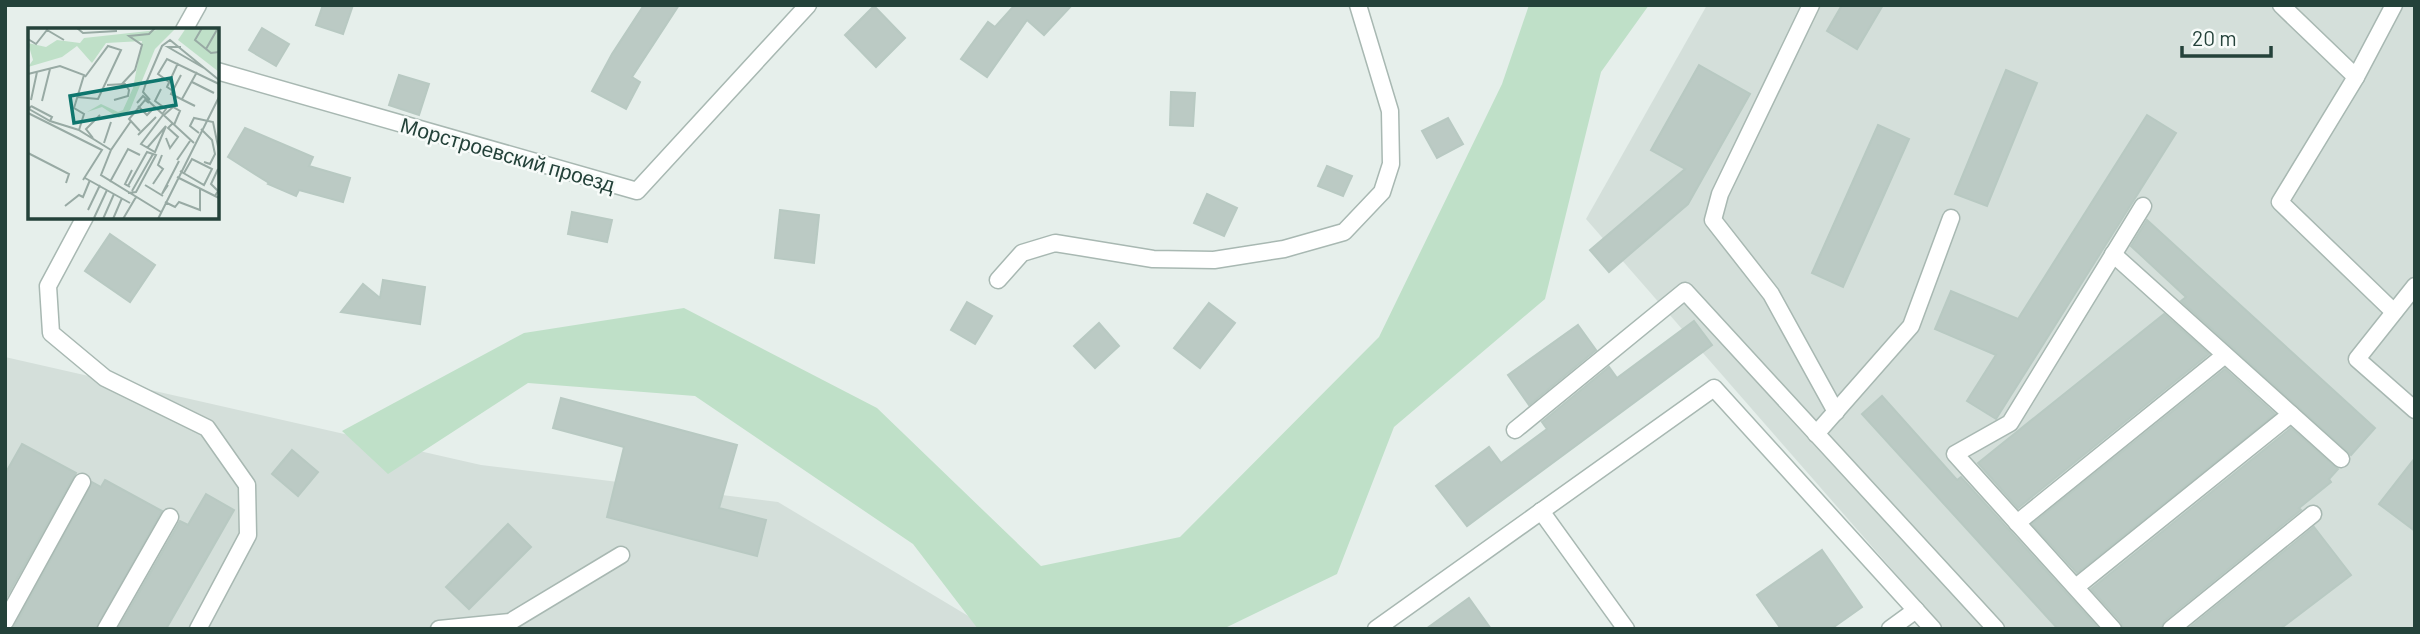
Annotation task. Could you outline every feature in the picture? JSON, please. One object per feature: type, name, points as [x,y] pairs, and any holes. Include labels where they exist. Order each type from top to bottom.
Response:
[{"type":"lane","points":[[185,28],[198,5]]},
{"type":"lane","name":"Морстроевский проезд","points":[[219,72],[637,191],[808,5]]},
{"type":"lane","points":[[998,280],[1022,253],[1055,243],[1153,259],[1214,260],[1284,249],[1344,232],[1382,192],[1391,164],[1390,111],[1358,5]]},
{"type":"lane","points":[[1811,5],[1720,194],[1713,220],[1771,294],[1836,412]]},
{"type":"lane","points":[[2281,5],[2356,76]]},
{"type":"lane","points":[[2394,5],[2356,76],[2280,202],[2394,312]]},
{"type":"lane","points":[[2113,629],[1955,454],[2010,423],[2143,206]]},
{"type":"lane","points":[[1816,434],[1910,326],[1951,218]]},
{"type":"lane","points":[[84,219],[48,286],[51,333],[105,378],[207,428],[247,485],[248,535],[198,629]]},
{"type":"lane","points":[[2113,254],[2341,459]]},
{"type":"lane","points":[[2415,286],[2357,359],[2415,410]]},
{"type":"lane","points":[[1515,430],[1685,291],[1996,629]]},
{"type":"lane","points":[[2017,523],[2225,355]]},
{"type":"lane","points":[[1376,629],[1714,388],[1933,629]]},
{"type":"lane","points":[[2076,587],[2291,414]]},
{"type":"lane","points":[[5,622],[82,482]]},
{"type":"lane","points":[[1541,511],[1626,629]]},
{"type":"lane","points":[[2171,629],[2313,514]]},
{"type":"lane","points":[[106,629],[170,517]]},
{"type":"lane","points":[[439,629],[510,622],[621,555]]},
{"type":"lane","points":[[1890,629],[1916,610]]},
{"type":"shaded area","points":[[1707,5],[2415,5],[2415,629],[1944,629],[1586,219]]},
{"type":"shaded area","points":[[5,357],[481,465],[778,502],[990,629],[5,629]]},
{"type":"green space","points":[[1529,5],[1649,5],[1601,72],[1545,299],[1394,427],[1337,574],[1223,629],[978,629],[913,544],[695,396],[528,383],[388,474],[342,431],[524,333],[684,308],[877,408],[1041,566],[1180,537],[1379,337],[1502,84]]},
{"type":"building","points":[[323,5],[353,5],[343,34],[316,25]]},
{"type":"building","points":[[644,5],[679,5],[632,77],[640,82],[626,109],[592,91]]},
{"type":"building","points":[[1011,5],[1072,5],[1044,35],[1027,20],[987,77],[961,59],[988,22],[995,27],[1013,7]]},
{"type":"building","points":[[1842,5],[1883,5],[1857,49],[1827,31]]},
{"type":"building","points":[[874,6],[905,38],[876,67],[845,35]]},
{"type":"building","points":[[262,28],[289,44],[276,66],[249,50]]},
{"type":"building","points":[[1699,65],[1750,94],[1688,204],[1609,272],[1590,250],[1685,169],[1651,150]]},
{"type":"building","points":[[2006,70],[2037,83],[1987,206],[1955,194]]},
{"type":"building","points":[[399,75],[429,84],[419,115],[389,105]]},
{"type":"building","points":[[1171,92],[1195,93],[1193,126],[1170,125]]},
{"type":"building","points":[[2147,115],[2176,133],[1996,419],[1967,401],[1996,355],[1935,329],[1951,291],[2018,319]]},
{"type":"building","points":[[1448,118],[1463,144],[1437,158],[1422,131]]},
{"type":"building","points":[[1878,125],[1909,139],[1843,287],[1812,273]]},
{"type":"building","points":[[245,128],[313,157],[309,166],[350,178],[343,202],[299,190],[296,196],[268,184],[228,157]]},
{"type":"building","points":[[1327,166],[1352,176],[1343,196],[1318,186]]},
{"type":"building","points":[[1207,194],[1237,208],[1224,236],[1194,223]]},
{"type":"building","points":[[780,210],[819,215],[814,263],[775,258]]},
{"type":"building","points":[[572,212],[612,220],[607,242],[568,234]]},
{"type":"building","points":[[2147,220],[2375,428],[2351,455],[2181,301],[2186,297],[2131,246]]},
{"type":"building","points":[[110,234],[155,265],[130,302],[85,271]]},
{"type":"building","points":[[383,280],[425,287],[420,324],[341,312],[363,284],[380,298]]},
{"type":"building","points":[[967,302],[992,316],[975,344],[951,330]]},
{"type":"building","points":[[1209,303],[1235,323],[1200,368],[1174,348]]},
{"type":"building","points":[[2164,314],[2209,354],[2018,508],[1978,463]]},
{"type":"building","points":[[1694,321],[1712,345],[1467,526],[1436,486],[1489,447],[1501,463],[1547,429],[1542,422],[1609,367],[1617,378]]},
{"type":"building","points":[[1099,323],[1119,346],[1095,368],[1074,346]]},
{"type":"building","points":[[1578,325],[1596,350],[1529,405],[1508,375]]},
{"type":"building","points":[[2225,369],[2275,414],[2077,573],[2032,524]]},
{"type":"building","points":[[1882,396],[1957,480],[1961,477],[2099,629],[2058,629],[1862,414]]},
{"type":"building","points":[[561,398],[737,445],[719,508],[766,520],[757,556],[607,517],[624,447],[553,428]]},
{"type":"building","points":[[2291,428],[2338,469],[2329,479],[2331,482],[2299,508],[2301,510],[2164,621],[2161,629],[2123,629],[2121,622],[2091,589]]},
{"type":"building","points":[[22,444],[76,473],[5,600],[5,474]]},
{"type":"building","points":[[292,450],[318,472],[298,496],[272,474]]},
{"type":"building","points":[[2415,458],[2415,531],[2379,504]]},
{"type":"building","points":[[105,480],[162,511],[96,629],[13,629],[92,482],[101,487]]},
{"type":"building","points":[[206,494],[234,510],[166,629],[118,629],[180,521],[188,525]]},
{"type":"building","points":[[508,524],[531,547],[469,609],[446,587]]},
{"type":"building","points":[[2314,527],[2351,575],[2280,629],[2188,629]]},
{"type":"building","points":[[1822,550],[1862,607],[1831,629],[1781,629],[1757,595]]},
{"type":"building","points":[[1469,598],[1491,629],[1426,629]]}]
